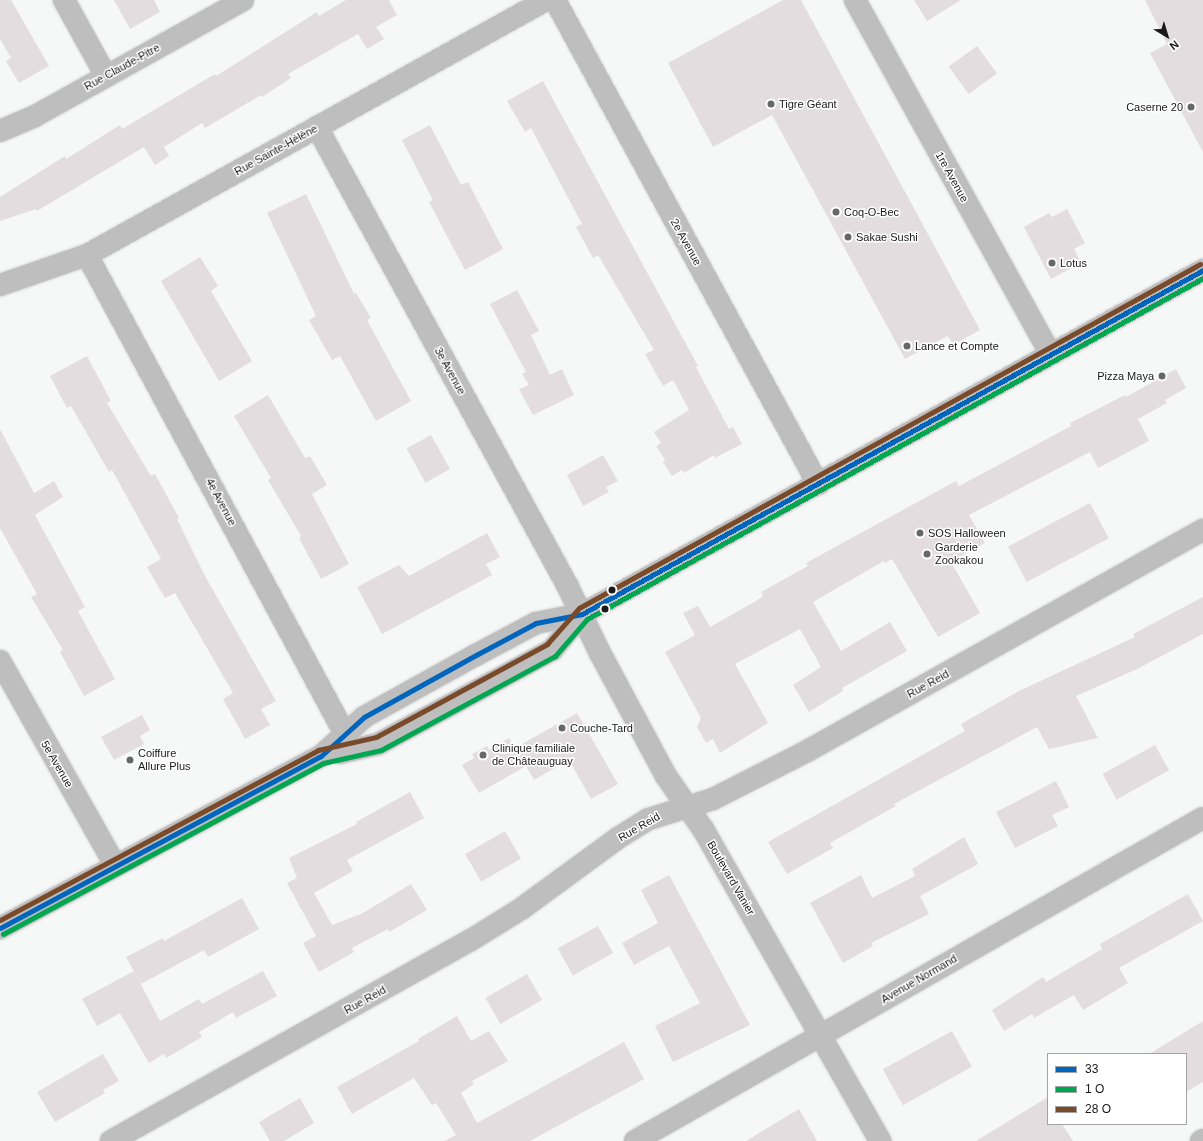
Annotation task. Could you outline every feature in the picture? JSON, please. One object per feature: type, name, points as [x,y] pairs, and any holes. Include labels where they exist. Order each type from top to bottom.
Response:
[{"type":"street","points":[[64,0],[106,76]]},
{"type":"street","name":"Rue Claude-Pitre","points":[[0,131],[35,116],[243,0]]},
{"type":"street","name":"Rue Sainte-Hélène","points":[[0,285],[87,255],[546,0]]},
{"type":"street","name":"2e Avenue","points":[[555,0],[818,484]]},
{"type":"street","name":"1re Avenue","points":[[855,0],[1050,353]]},
{"type":"street","name":"3e Avenue","points":[[317,127],[582,614]]},
{"type":"street","name":"4e Avenue","points":[[87,255],[349,742]]},
{"type":"street","points":[[349,742],[364,717],[536,623],[582,614],[818,484],[1050,353],[1203,270]]},
{"type":"street","name":"Rue Reid","points":[[111,1141],[477,937],[521,909],[618,838],[649,819],[712,799],[815,747],[1203,530]]},
{"type":"street","points":[[0,928],[349,742],[378,744],[552,650],[582,614]]},
{"type":"street","name":"Boulevard Vanier","points":[[582,614],[600,653],[666,776],[703,829],[880,1141]]},
{"type":"street","name":"5e Avenue","points":[[0,660],[115,866]]},
{"type":"street","name":"Avenue Normand","points":[[636,1141],[1203,818]]},
{"type":"building","points":[[0,0],[11,0],[49,66],[19,83],[6,61],[11,58],[0,39]]},
{"type":"building","points":[[114,0],[154,0],[160,12],[130,29]]},
{"type":"building","points":[[346,0],[389,0],[397,15],[376,27],[384,39],[367,49],[358,34],[288,74],[291,78],[262,97],[261,95],[205,128],[202,123],[164,147],[169,156],[155,165],[144,147],[37,211],[36,209],[0,221],[0,197],[65,156],[66,159],[120,125],[122,129],[215,74],[216,76],[317,12],[319,16]]},
{"type":"building","points":[[783,0],[801,0],[980,330],[953,345],[948,336],[905,359],[772,115],[713,147],[668,63]]},
{"type":"building","points":[[914,0],[961,0],[927,21]]},
{"type":"building","name":"Caserne 20","points":[[1145,0],[1203,0],[1203,152],[1150,53],[1167,44]]},
{"type":"building","points":[[977,46],[997,74],[969,94],[949,67]]},
{"type":"building","points":[[543,81],[698,366],[696,367],[729,429],[733,427],[742,444],[715,458],[714,455],[684,473],[682,470],[672,476],[663,462],[665,460],[656,446],[661,443],[654,432],[689,410],[673,380],[663,386],[645,354],[654,350],[598,255],[593,258],[576,227],[582,224],[531,128],[525,132],[507,101]]},
{"type":"building","points":[[430,125],[461,185],[468,182],[503,249],[465,270],[429,202],[433,200],[402,140]]},
{"type":"building","points":[[306,194],[354,294],[356,293],[371,318],[367,320],[411,401],[376,421],[340,356],[332,360],[309,320],[316,316],[267,213]]},
{"type":"building","points":[[1067,209],[1085,243],[1074,249],[1081,263],[1051,279],[1024,227],[1049,213],[1052,217]]},
{"type":"building","points":[[200,257],[218,286],[211,291],[252,361],[219,381],[161,281]]},
{"type":"building","points":[[517,290],[539,331],[531,335],[550,375],[562,369],[574,395],[533,415],[519,389],[529,385],[522,374],[526,372],[490,304]]},
{"type":"building","points":[[87,356],[111,401],[107,403],[151,476],[155,474],[179,518],[177,519],[205,576],[276,701],[261,709],[270,725],[245,739],[223,699],[233,693],[175,593],[165,598],[147,567],[161,559],[112,470],[109,472],[71,406],[67,408],[50,376]]},
{"type":"building","points":[[1176,369],[1186,388],[1165,400],[1167,403],[1138,419],[1149,441],[1098,468],[1090,452],[969,515],[985,543],[951,562],[980,613],[938,637],[892,559],[885,563],[884,561],[813,602],[841,651],[890,622],[907,651],[842,688],[843,691],[809,712],[793,685],[821,667],[800,629],[735,664],[768,723],[720,753],[713,739],[706,743],[697,727],[701,718],[665,652],[695,635],[683,613],[698,606],[710,627],[756,601],[763,596],[761,592],[808,566],[806,563],[956,481],[959,486],[1071,426],[1070,423],[1125,395],[1126,397]]},
{"type":"building","points":[[268,395],[305,458],[310,456],[327,485],[312,494],[349,564],[321,579],[299,538],[301,536],[268,480],[271,478],[234,416]]},
{"type":"building","points":[[0,429],[34,493],[54,481],[63,497],[35,515],[85,607],[78,611],[115,679],[84,696],[60,652],[63,650],[31,597],[37,594],[0,528]]},
{"type":"building","points":[[431,435],[450,469],[425,483],[407,449]]},
{"type":"building","points":[[603,455],[618,481],[606,487],[609,492],[583,506],[567,475]]},
{"type":"building","points":[[1090,503],[1109,538],[1027,582],[1008,547]]},
{"type":"building","points":[[487,533],[500,557],[486,564],[492,575],[382,634],[357,587],[399,565],[409,576]]},
{"type":"building","points":[[1203,597],[1203,634],[1137,669],[1076,696],[1098,738],[1049,749],[1037,727],[894,804],[896,806],[830,843],[833,848],[787,874],[768,842],[965,731],[961,724],[1019,691],[1135,637],[1133,634]]},
{"type":"building","points":[[577,713],[618,784],[591,799],[569,760],[534,780],[526,766],[479,793],[462,765],[474,758],[472,754],[487,746],[489,750],[509,738],[515,748]]},
{"type":"building","points":[[142,715],[150,730],[140,736],[144,744],[114,760],[101,737]]},
{"type":"building","points":[[1155,745],[1169,770],[1117,799],[1103,774]]},
{"type":"building","points":[[1056,781],[1069,807],[1052,815],[1058,826],[1015,848],[996,812]]},
{"type":"building","points":[[410,792],[424,818],[347,860],[353,871],[314,893],[332,925],[363,913],[411,884],[427,910],[389,932],[388,929],[352,948],[354,952],[319,972],[303,943],[316,936],[287,883],[297,878],[289,858],[357,824],[356,822]]},
{"type":"building","points":[[505,831],[521,859],[481,882],[465,854]]},
{"type":"building","points":[[964,837],[978,864],[920,896],[929,914],[871,943],[873,946],[843,963],[810,903],[861,875],[872,898],[915,876],[912,869]]},
{"type":"building","points":[[669,875],[750,1025],[673,1062],[655,1026],[700,1003],[669,946],[634,965],[622,943],[658,923],[641,890]]},
{"type":"building","points":[[1188,894],[1203,921],[1119,968],[1128,983],[1083,1010],[1074,995],[1034,1018],[1032,1014],[1004,1031],[992,1010],[1043,977],[1046,982],[1102,949],[1100,944]]},
{"type":"building","points":[[242,898],[259,929],[208,957],[204,950],[141,984],[126,957],[163,938],[164,941]]},
{"type":"building","points":[[598,926],[613,953],[573,975],[558,948]]},
{"type":"building","points":[[134,971],[160,1021],[199,999],[202,1004],[263,971],[277,996],[236,1018],[233,1012],[199,1032],[202,1037],[166,1058],[164,1054],[149,1063],[120,1013],[97,1026],[82,999]]},
{"type":"building","points":[[527,974],[542,1000],[500,1024],[485,998]]},
{"type":"building","points":[[457,1016],[471,1041],[489,1031],[508,1061],[472,1081],[474,1084],[461,1093],[477,1123],[624,1042],[644,1079],[530,1141],[444,1141],[456,1135],[436,1103],[432,1105],[414,1078],[352,1114],[337,1087],[419,1041],[418,1039]]},
{"type":"building","points":[[1203,1021],[1203,1082],[1187,1091],[1187,1053],[1151,1053]]},
{"type":"building","points":[[952,1031],[972,1067],[903,1105],[883,1069]]},
{"type":"building","points":[[103,1054],[119,1081],[103,1090],[105,1093],[55,1122],[37,1092]]},
{"type":"building","points":[[300,1098],[314,1123],[284,1141],[270,1141],[259,1122]]},
{"type":"building","points":[[1047,1098],[1047,1125],[1063,1125],[1073,1141],[976,1141]]},
{"type":"building","points":[[799,1109],[817,1141],[746,1141],[779,1121]]},
{"type":"transit line","points":[[0,920],[318,750],[376,737],[547,644],[579,608],[1200,264]]},
{"type":"transit line","name":"33","points":[[0,928],[321,756],[364,717],[476,655],[536,623],[582,614],[1203,270]]},
{"type":"transit line","points":[[3,934],[323,763],[381,750],[555,656],[587,619],[1203,278]]},
{"type":"place","name":"Tigre Géant","points":[[771,104]]},
{"type":"place","name":"Caserne 20","points":[[1191,107]]},
{"type":"place","name":"Coq-O-Bec","points":[[836,212]]},
{"type":"place","name":"Sakae Sushi","points":[[848,237]]},
{"type":"place","name":"Lotus","points":[[1052,263]]},
{"type":"place","name":"Lance et Compte","points":[[907,346]]},
{"type":"place","name":"Pizza Maya","points":[[1162,376]]},
{"type":"place","name":"SOS Halloween","points":[[920,533]]},
{"type":"place","name":"Garderie Zookakou","points":[[927,554]]},
{"type":"place","name":"Couche-Tard","points":[[562,728]]},
{"type":"place","name":"Clinique familiale de Châteauguay","points":[[483,755]]},
{"type":"place","name":"Coiffure Allure Plus","points":[[130,760]]}]
